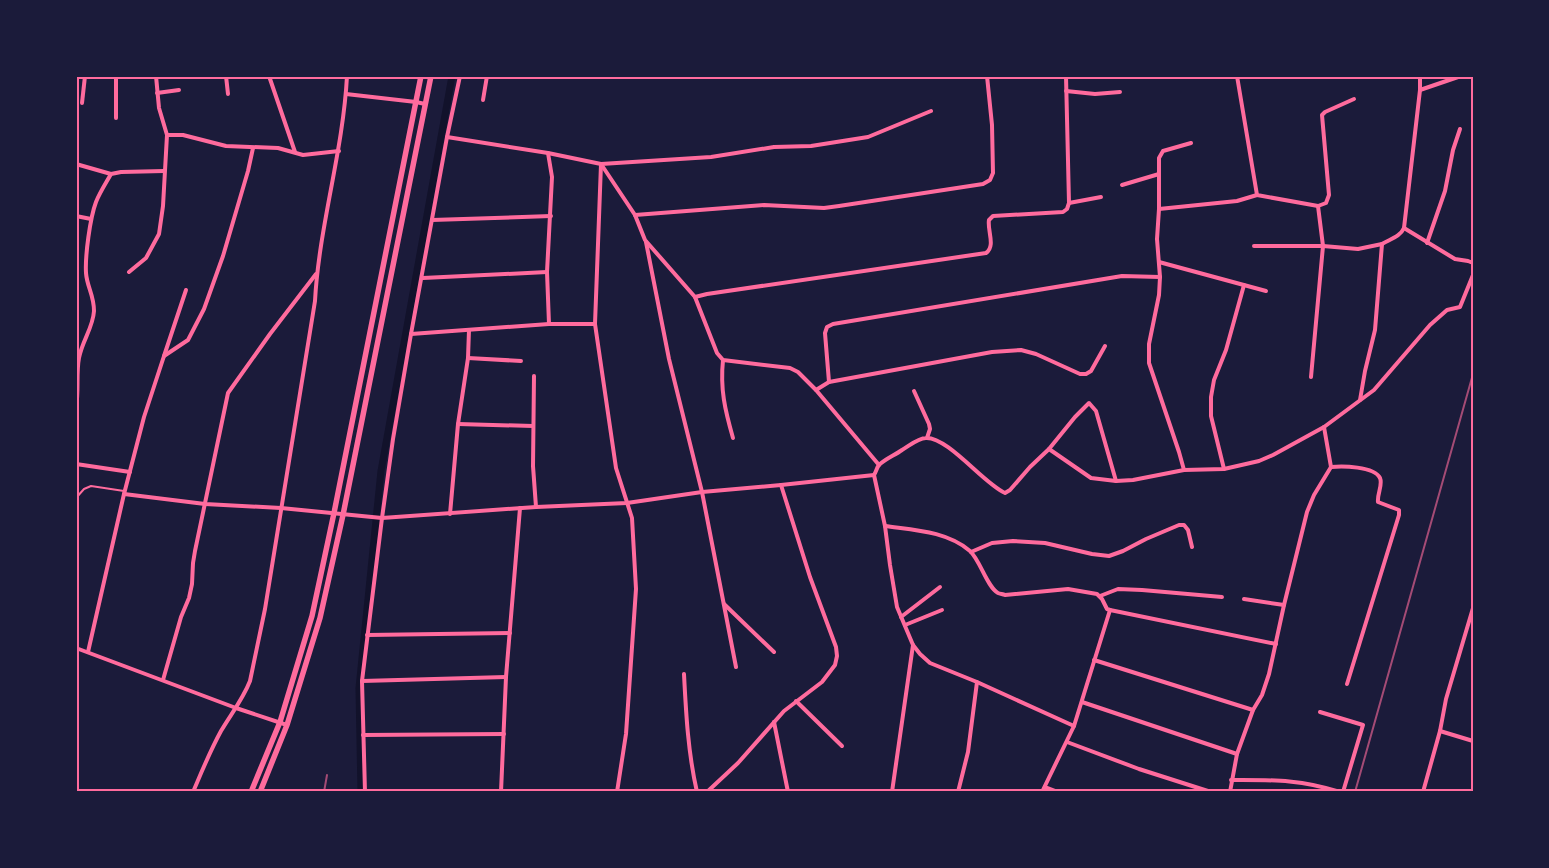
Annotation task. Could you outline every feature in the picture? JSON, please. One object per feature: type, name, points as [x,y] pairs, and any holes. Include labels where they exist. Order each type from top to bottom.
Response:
[{"type":"main road","points":[[252,792],[280,722],[312,616],[421,76]]},
{"type":"main road","points":[[260,792],[287,725],[320,618],[343,515],[431,76]]},
{"type":"street","points":[[82,103],[85,76]]},
{"type":"street","points":[[116,76],[116,118]]},
{"type":"street","points":[[129,272],[146,258],[160,234],[167,135],[159,108],[156,76]]},
{"type":"street","points":[[226,76],[228,94]]},
{"type":"street","points":[[269,76],[295,153]]},
{"type":"street","points":[[193,792],[208,756],[246,692],[250,681],[265,609],[316,302],[317,273],[339,151],[347,76]]},
{"type":"street","points":[[365,792],[362,681],[382,518],[411,334],[460,76]]},
{"type":"street","points":[[483,100],[487,76]]},
{"type":"street","points":[[635,215],[764,205],[824,208],[983,184],[990,180],[993,173],[992,125],[987,76]]},
{"type":"street","points":[[695,297],[986,253],[991,247],[988,224],[993,216],[1063,212],[1068,209],[1069,203],[1066,76]]},
{"type":"street","points":[[1237,76],[1257,195]]},
{"type":"street","points":[[1254,246],[1323,246],[1358,249],[1382,244],[1402,232],[1420,90],[1420,76]]},
{"type":"street","points":[[1420,90],[1462,76]]},
{"type":"street","points":[[157,92],[179,90]]},
{"type":"street","points":[[1066,91],[1095,94],[1120,92]]},
{"type":"street","points":[[346,94],[425,104]]},
{"type":"street","points":[[1159,209],[1237,201],[1257,195],[1318,206],[1326,203],[1329,195],[1322,115],[1354,100]]},
{"type":"street","points":[[447,137],[548,153],[600,164],[711,157],[774,146],[811,146],[868,137],[931,111]]},
{"type":"street","points":[[1427,243],[1445,191],[1453,150],[1460,129]]},
{"type":"street","points":[[167,135],[183,135],[226,146],[278,148],[307,156],[339,151]]},
{"type":"street","points":[[1184,470],[1149,363],[1149,344],[1159,295],[1160,276],[1157,239],[1159,158],[1163,151],[1192,143]]},
{"type":"street","points":[[164,356],[188,340],[204,309],[223,256],[253,148]]},
{"type":"street","points":[[548,153],[552,178],[547,272],[549,324]]},
{"type":"street","points":[[76,164],[111,174],[164,171]]},
{"type":"street","points":[[600,164],[635,215],[645,240],[669,359],[702,492],[736,668]]},
{"type":"street","points":[[600,164],[594,324],[616,468],[632,518],[636,589],[626,734],[617,792]]},
{"type":"street","points":[[76,407],[78,360],[91,327],[94,311],[93,297],[86,276],[91,219],[97,200],[111,174]]},
{"type":"street","points":[[1122,184],[1159,174]]},
{"type":"street","points":[[1069,203],[1101,197]]},
{"type":"street","points":[[1311,377],[1323,246],[1318,206]]},
{"type":"street","points":[[76,216],[91,219]]},
{"type":"street","points":[[432,220],[551,216]]},
{"type":"street","points":[[1404,228],[1455,259],[1468,261],[1473,264]]},
{"type":"street","points":[[645,240],[695,297],[717,353],[723,360],[790,368],[798,372],[816,390],[879,465]]},
{"type":"street","points":[[1360,400],[1375,330],[1382,244]]},
{"type":"street","points":[[1159,262],[1266,291]]},
{"type":"street","points":[[422,278],[547,272]]},
{"type":"street","points":[[163,680],[181,617],[189,598],[193,563],[228,393],[317,273]]},
{"type":"street","points":[[830,382],[824,333],[827,327],[833,324],[1122,276],[1160,276]]},
{"type":"street","points":[[1049,448],[1091,478],[1116,481],[1133,480],[1184,470],[1224,469],[1259,461],[1324,427],[1374,390],[1430,325],[1447,310],[1460,306],[1473,276]]},
{"type":"street","points":[[1224,469],[1211,416],[1211,397],[1214,380],[1226,350],[1244,285]]},
{"type":"street","points":[[88,652],[124,493],[144,417],[186,290]]},
{"type":"street","points":[[411,334],[549,324],[594,324]]},
{"type":"street","points":[[450,514],[458,424],[468,358],[469,330]]},
{"type":"street","points":[[816,390],[830,382],[992,352],[1021,350],[1036,354],[1080,374],[1086,374],[1091,371],[1105,346]]},
{"type":"street","points":[[468,358],[521,361]]},
{"type":"street","points":[[723,360],[721,379],[725,410],[734,438]]},
{"type":"street","points":[[534,376],[533,466],[536,506]]},
{"type":"street","points":[[914,391],[929,424],[930,429],[927,438]]},
{"type":"street","points":[[1074,726],[930,663],[920,654],[913,645],[897,607],[885,526],[874,475],[879,465],[917,441],[927,438],[940,442],[949,448],[998,490],[1005,493],[1010,490],[1089,403],[1096,411],[1116,481]]},
{"type":"street","points":[[458,424],[533,426]]},
{"type":"street","points":[[1230,792],[1237,754],[1269,674],[1307,512],[1314,494],[1331,467],[1324,427]]},
{"type":"street","points":[[76,464],[130,472]]},
{"type":"street","points":[[1331,467],[1349,466],[1375,473],[1380,477],[1378,502],[1398,510],[1399,515],[1348,684]]},
{"type":"street","points":[[124,493],[205,504],[281,508],[382,518],[536,506],[627,503],[702,492],[781,486],[874,475]]},
{"type":"street","points":[[707,792],[738,763],[784,711],[822,682],[835,665],[838,656],[781,486]]},
{"type":"street","points":[[502,792],[506,677],[520,508]]},
{"type":"street","points":[[971,552],[992,544],[1013,540],[1045,543],[1109,556],[1179,525],[1184,526],[1188,530],[1192,546]]},
{"type":"street","points":[[885,526],[938,535],[957,542],[971,552],[992,588],[998,593],[1005,595],[1068,590],[1097,594],[1107,609],[1110,610],[1276,644]]},
{"type":"street","points":[[901,617],[940,587]]},
{"type":"street","points":[[1100,596],[1118,589],[1222,597]]},
{"type":"street","points":[[1244,599],[1284,605]]},
{"type":"street","points":[[724,604],[774,652]]},
{"type":"street","points":[[1423,792],[1440,731],[1446,699],[1473,608]]},
{"type":"street","points":[[905,625],[942,610]]},
{"type":"street","points":[[1042,792],[1074,726],[1110,610]]},
{"type":"street","points":[[367,635],[510,633]]},
{"type":"street","points":[[892,792],[913,645]]},
{"type":"street","points":[[76,648],[236,708],[287,725]]},
{"type":"street","points":[[1094,660],[1253,710]]},
{"type":"street","points":[[684,674],[692,772],[697,792]]},
{"type":"street","points":[[362,681],[506,677]]},
{"type":"street","points":[[958,792],[968,752],[977,682]]},
{"type":"street","points":[[796,701],[842,746]]},
{"type":"street","points":[[1082,702],[1237,754]]},
{"type":"street","points":[[1231,780],[1294,781],[1314,784],[1341,792],[1363,724],[1320,712]]},
{"type":"street","points":[[774,722],[788,792]]},
{"type":"street","points":[[1440,731],[1473,741]]},
{"type":"street","points":[[363,735],[504,734]]},
{"type":"street","points":[[1067,742],[1139,770],[1211,792]]},
{"type":"street","points":[[1045,787],[1058,792]]},
{"type":"lane","points":[[76,498],[84,489],[91,486],[124,493]]},
{"type":"waterway","points":[[361,792],[359,688],[381,471],[452,76]]},
{"type":"railway","points":[[1355,792],[1473,374]]},
{"type":"railway","points":[[324,792],[327,775]]}]
